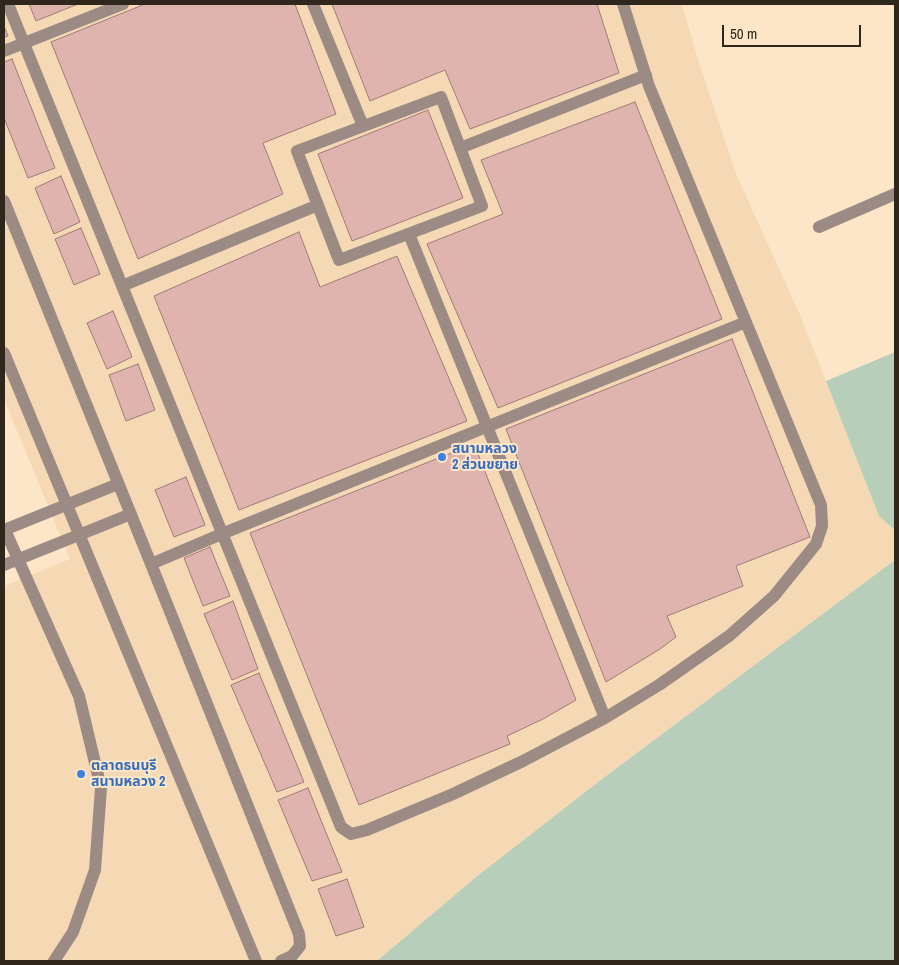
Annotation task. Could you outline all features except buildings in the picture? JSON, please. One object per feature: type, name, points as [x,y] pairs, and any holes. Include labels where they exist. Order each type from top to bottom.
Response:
[{"type":"street","points":[[8,4],[224,533],[341,827],[352,834],[367,830],[453,794],[523,761],[605,718],[659,685],[729,636],[774,596],[816,544],[822,526],[821,506],[646,75],[623,4]]},
{"type":"street","points":[[4,51],[123,4]]},
{"type":"street","points":[[313,4],[363,126]]},
{"type":"street","points":[[460,148],[646,75]]},
{"type":"street","points":[[441,97],[482,206],[339,260],[297,151],[363,126],[441,97]]},
{"type":"street","points":[[819,227],[895,194]]},
{"type":"street","points":[[4,201],[299,934],[300,946],[292,956],[281,961]]},
{"type":"street","points":[[122,286],[318,205]]},
{"type":"street","points":[[409,234],[605,718]]},
{"type":"street","points":[[151,564],[746,322]]},
{"type":"street","points":[[4,353],[256,961]]},
{"type":"street","points":[[54,961],[73,932],[95,870],[101,788],[79,696],[4,530],[118,484]]},
{"type":"street","points":[[4,565],[131,514]]},
{"type":"shaded area","name":"สนามหลวง 2 ส่วนขยาย","points":[[4,4],[682,4],[698,60],[736,174],[800,315],[879,516],[895,530],[895,560],[602,779],[476,877],[377,961],[4,961],[4,586],[70,559],[4,399]]},
{"type":"green space","points":[[895,352],[895,530],[879,516],[826,381]]},
{"type":"green space","points":[[895,560],[895,961],[377,961],[476,877],[602,779]]},
{"type":"place","name":"สนามหลวง 2 ส่วนขยาย","points":[[442,457]]},
{"type":"place","name":"ตลาดธนบุรี สนามหลวง 2","points":[[81,774]]}]
